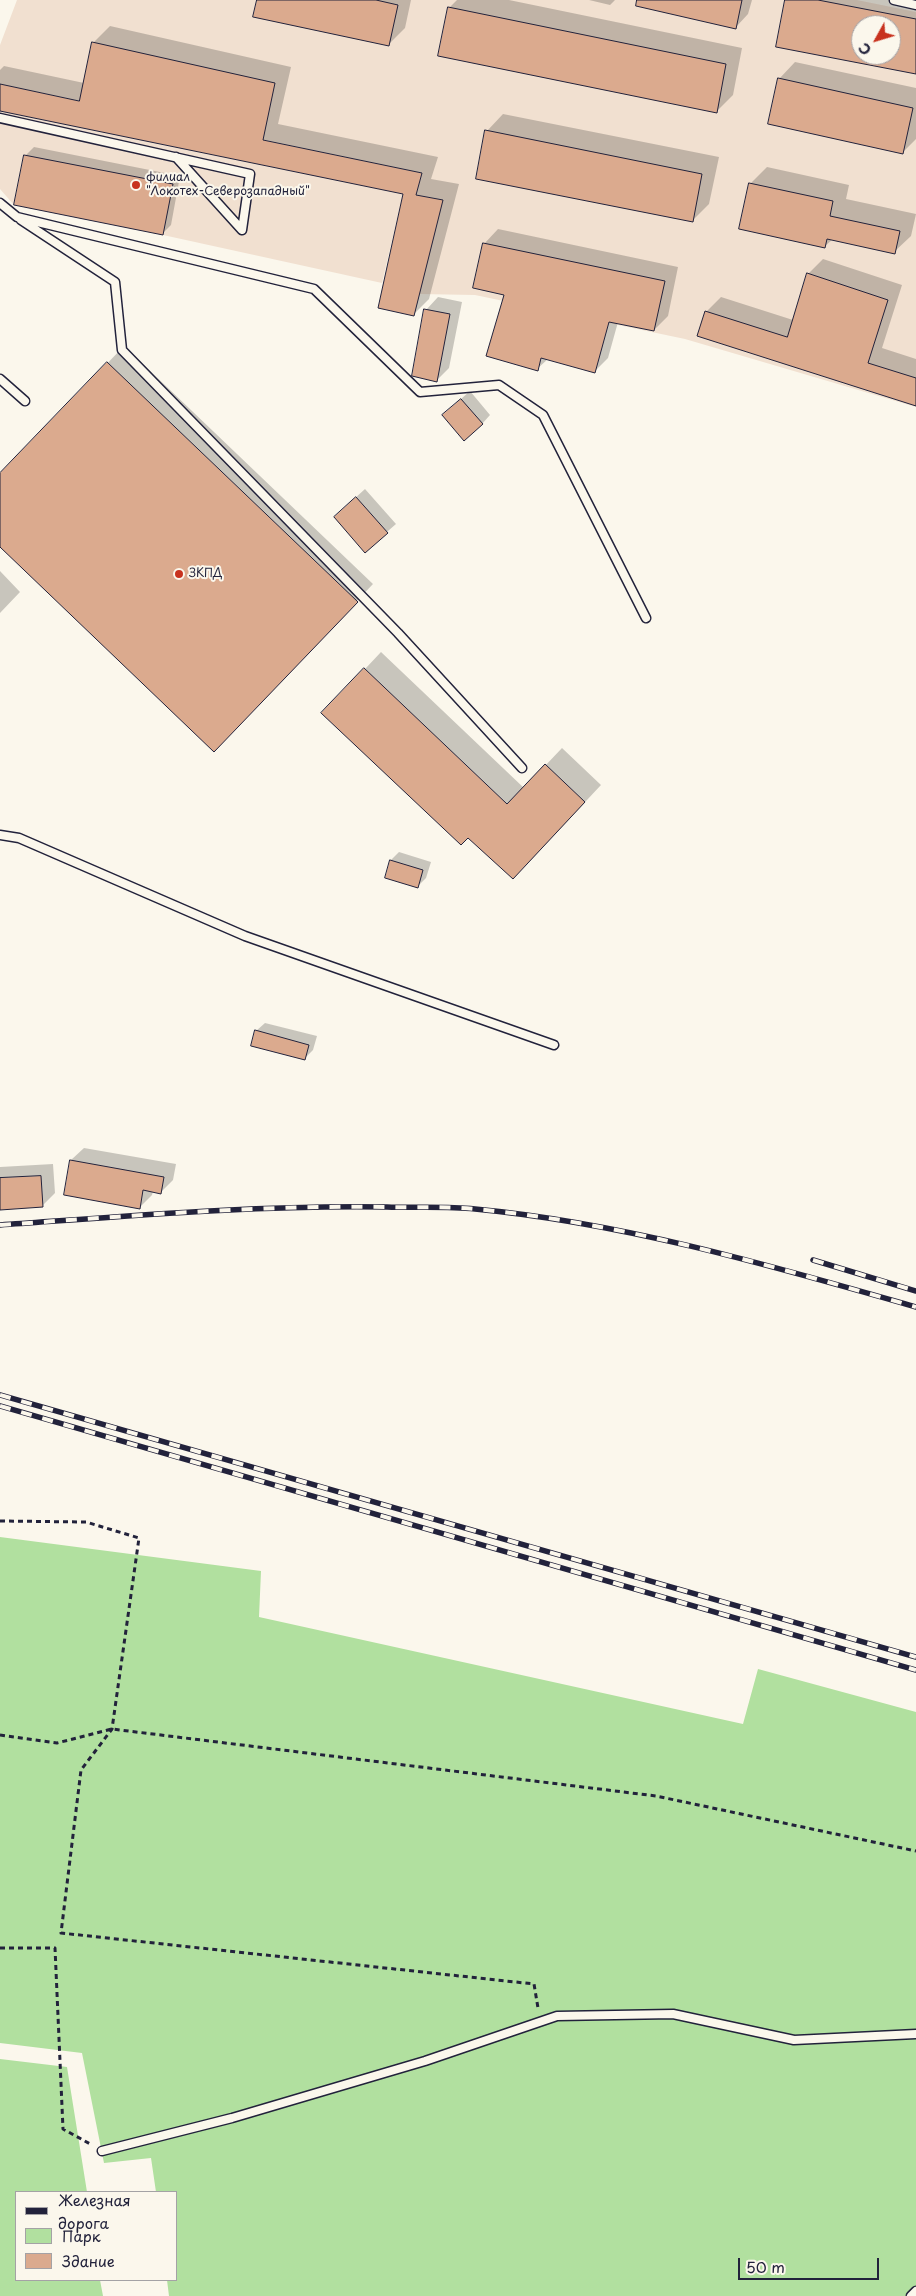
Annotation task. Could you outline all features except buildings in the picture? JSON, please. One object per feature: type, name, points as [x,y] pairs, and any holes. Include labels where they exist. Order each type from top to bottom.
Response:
[{"type":"lane","points":[[894,0],[916,5]]},
{"type":"lane","points":[[0,118],[176,157],[250,174],[242,230],[176,157]]},
{"type":"lane","points":[[0,203],[17,217],[115,282],[122,350],[398,633],[522,768]]},
{"type":"lane","points":[[17,217],[314,289],[420,392],[498,385],[543,415],[646,618]]},
{"type":"lane","points":[[0,379],[25,401]]},
{"type":"lane","points":[[0,835],[19,838],[245,936],[554,1045]]},
{"type":"lane","points":[[102,2150],[232,2118],[426,2061],[557,2016],[673,2014],[794,2040],[916,2034]]},
{"type":"lane","points":[[911,2296],[916,2291]]},
{"type":"path","points":[[0,1521],[86,1522],[139,1538],[112,1729],[80,1770],[61,1933],[534,1984],[541,2021]]},
{"type":"path","points":[[0,1735],[57,1743],[112,1729],[656,1796],[916,1851]]},
{"type":"path","points":[[0,1948],[55,1948],[63,2129],[102,2150]]},
{"type":"shaded area","points":[[17,0],[857,0],[916,12],[916,407],[685,339],[475,295],[419,294],[443,200],[416,195],[422,173],[0,84],[0,45]]},
{"type":"shaded area","points":[[0,111],[403,194],[382,283],[163,235],[14,205],[0,189]]},
{"type":"green space","points":[[0,1537],[261,1571],[259,1617],[743,1724],[758,1669],[916,1712],[916,2296],[169,2296],[167,2281],[178,2281],[178,2191],[156,2191],[151,2158],[104,2163],[82,2053],[0,2043]]},
{"type":"green space","points":[[0,2059],[67,2067],[87,2191],[15,2191],[15,2281],[100,2281],[103,2296],[0,2296]]},
{"type":"railway","points":[[0,1225],[194,1212],[290,1208],[442,1207],[475,1209],[587,1224],[642,1235],[807,1276],[916,1307]]},
{"type":"railway","points":[[813,1260],[916,1291]]},
{"type":"railway","points":[[0,1395],[916,1657]]},
{"type":"railway","points":[[0,1406],[916,1670]]},
{"type":"place","name":"филиал \"Локотех-Северозападный\"","points":[[136,185]]},
{"type":"place","name":"ЗКПД","points":[[179,574]]}]
